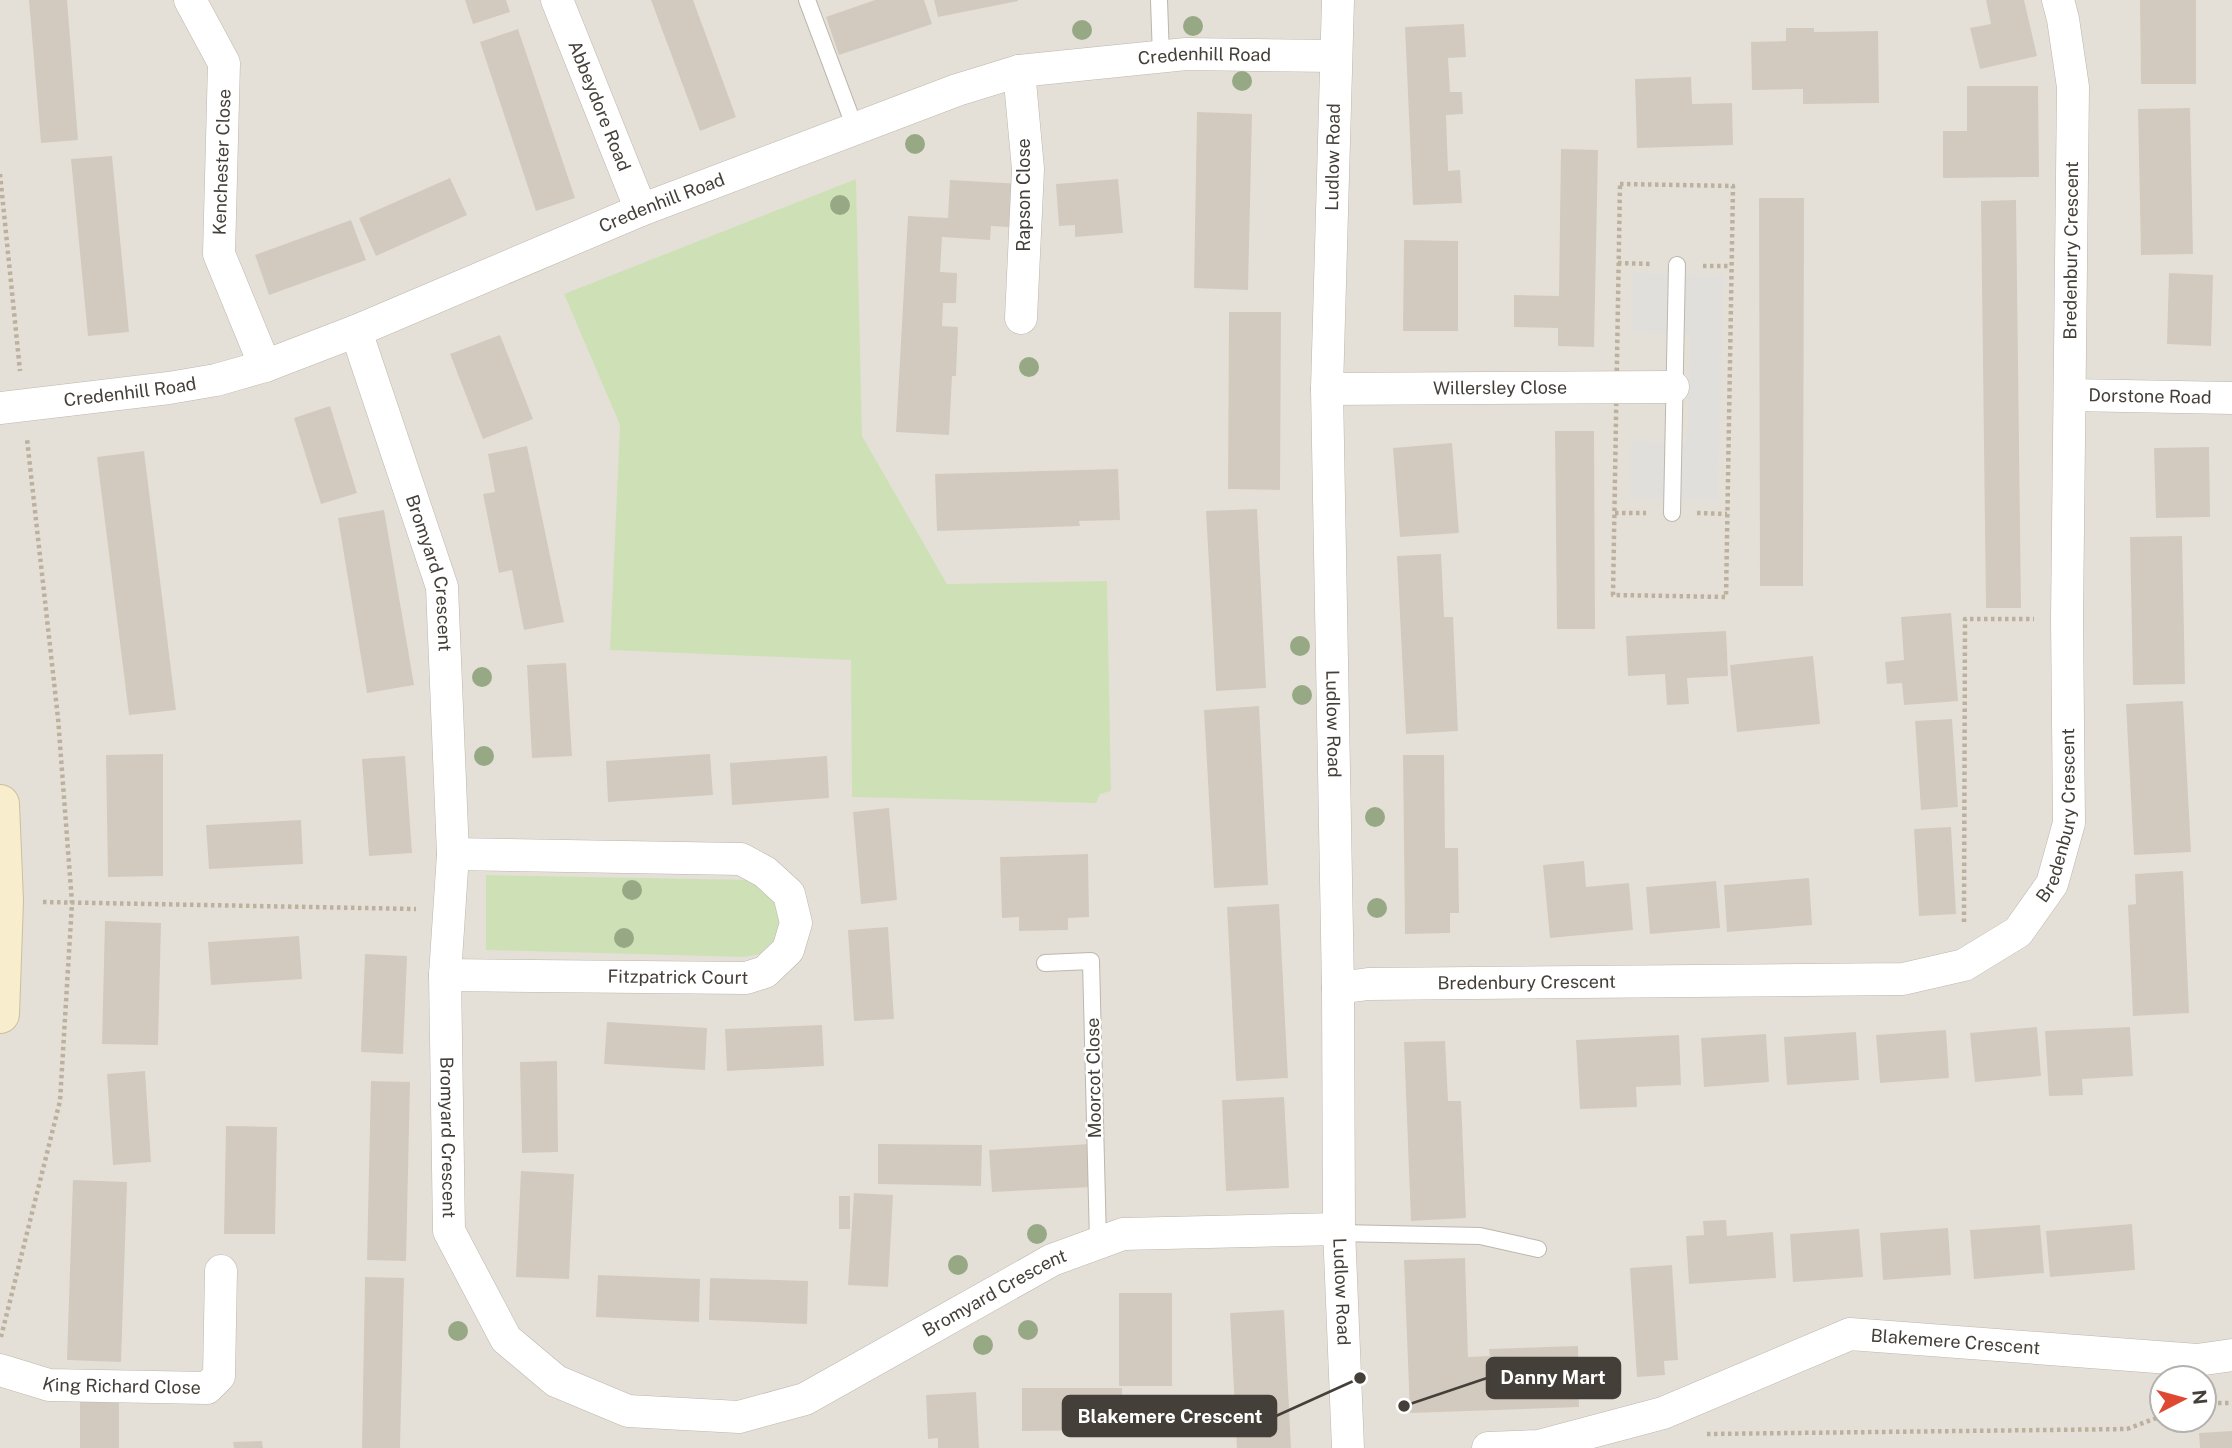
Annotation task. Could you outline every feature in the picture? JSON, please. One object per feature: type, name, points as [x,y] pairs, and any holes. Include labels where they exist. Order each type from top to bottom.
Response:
[{"type":"street","name":"Kenchester Close","points":[[190,0],[225,63],[219,254],[265,366]]},
{"type":"street","name":"Abbeydore Road","points":[[557,0],[641,210]]},
{"type":"street","name":"Ludlow Road","points":[[1338,0],[1327,389],[1338,988],[1339,1231],[1348,1448]]},
{"type":"street","name":"Bredenbury Crescent","points":[[1338,988],[1368,984],[1903,979],[1964,965],[2018,932],[2052,884],[2069,824],[2067,618],[2073,87],[2058,0]]},
{"type":"street","name":"Credenhill Road","points":[[12,406],[169,388],[216,380],[265,366],[356,331],[641,210],[957,90],[1019,71],[1186,54],[1335,56]]},
{"type":"street","name":"Rapson Close","points":[[1019,71],[1028,169],[1021,318]]},
{"type":"street","name":"Bromyard Crescent","points":[[356,331],[442,587],[453,854],[445,975],[449,1231],[506,1339],[556,1381],[628,1411],[739,1417],[805,1399],[1052,1259],[1123,1234],[1339,1231]]},
{"type":"street","name":"Willersley Close","points":[[1327,389],[1673,387]]},
{"type":"street","name":"Dorstone Road","points":[[2070,395],[2232,398]]},
{"type":"street","points":[[0,804],[4,901],[0,1014]]},
{"type":"street","name":"Fitzpatrick Court","points":[[445,975],[746,978],[765,972],[788,950],[796,923],[789,894],[765,872],[741,859],[453,854]]},
{"type":"street","name":"King Richard Close","points":[[0,1370],[49,1385],[206,1388],[219,1376],[221,1271]]},
{"type":"street","name":"Blakemere Crescent","points":[[1488,1448],[1539,1446],[1662,1412],[1850,1334],[2197,1360],[2232,1355]]},
{"type":"lane","points":[[807,0],[855,128]]},
{"type":"lane","points":[[1159,0],[1161,57]]},
{"type":"lane","points":[[1672,513],[1677,265]]},
{"type":"lane","name":"Moorcot Close","points":[[1045,963],[1091,961],[1098,1242]]},
{"type":"lane","points":[[1339,1231],[1480,1236],[1538,1249]]},
{"type":"path","points":[[0,174],[12,406],[58,718],[72,903],[60,1101],[0,1340]]},
{"type":"path","points":[[1964,965],[1965,619],[2067,618]]},
{"type":"path","points":[[4,901],[449,909]]},
{"type":"path","points":[[1705,1434],[2127,1429],[2148,1421]]},
{"type":"shaded area","points":[[0,0],[2232,0],[2232,1448],[0,1448]]},
{"type":"shaded area","points":[[1632,273],[1724,275],[1718,501],[1630,498],[1631,441],[1687,442],[1690,335],[1631,333]]},
{"type":"green space","points":[[856,179],[862,436],[947,584],[1107,581],[1111,791],[1100,794],[1096,803],[852,797],[851,660],[610,650],[620,425],[564,294]]},
{"type":"green space","points":[[486,875],[752,880],[776,901],[781,922],[776,938],[760,954],[744,957],[486,950]]},
{"type":"building","points":[[29,0],[67,0],[78,140],[41,143]]},
{"type":"building","points":[[465,0],[506,0],[510,12],[473,24]]},
{"type":"building","points":[[651,0],[693,0],[736,117],[700,131]]},
{"type":"building","points":[[875,0],[924,0],[932,24],[839,55],[826,17]]},
{"type":"building","points":[[934,0],[1018,0],[1018,1],[938,17]]},
{"type":"building","points":[[1986,0],[2024,0],[2037,56],[1980,69],[1970,28],[1991,24]]},
{"type":"building","points":[[2140,0],[2196,0],[2196,84],[2141,84]]},
{"type":"building","points":[[1464,24],[1466,57],[1448,58],[1450,92],[1462,92],[1463,114],[1446,115],[1448,171],[1460,170],[1462,203],[1413,205],[1405,27]]},
{"type":"building","points":[[1786,28],[1814,28],[1814,32],[1878,31],[1879,103],[1803,104],[1803,89],[1752,90],[1751,42],[1786,41]]},
{"type":"building","points":[[518,29],[575,198],[536,211],[480,42]]},
{"type":"building","points":[[1691,77],[1692,104],[1732,103],[1733,145],[1637,148],[1635,79]]},
{"type":"building","points":[[1967,86],[2038,86],[2039,177],[1943,178],[1943,131],[1967,131]]},
{"type":"building","points":[[2190,108],[2193,254],[2141,255],[2138,109]]},
{"type":"building","points":[[1197,112],[1252,114],[1248,290],[1194,288]]},
{"type":"building","points":[[1561,149],[1598,150],[1594,347],[1558,346],[1558,328],[1514,327],[1514,295],[1559,296]]},
{"type":"building","points":[[112,156],[129,332],[88,336],[71,159]]},
{"type":"building","points":[[450,178],[467,215],[376,256],[359,218]]},
{"type":"building","points":[[1118,179],[1123,233],[1075,237],[1075,225],[1059,226],[1056,184]]},
{"type":"building","points":[[950,180],[1025,184],[1024,228],[991,226],[990,240],[942,237],[940,272],[957,273],[956,303],[943,303],[942,326],[958,327],[949,435],[896,432],[908,216],[948,218]]},
{"type":"building","points":[[1759,198],[1804,198],[1803,586],[1760,586]]},
{"type":"building","points":[[2016,200],[2021,608],[1986,608],[1981,201]]},
{"type":"building","points":[[351,220],[366,260],[269,295],[255,255]]},
{"type":"building","points":[[1404,240],[1458,241],[1458,331],[1403,331]]},
{"type":"building","points":[[2169,273],[2213,275],[2211,346],[2167,344]]},
{"type":"building","points":[[1229,312],[1281,312],[1280,490],[1228,489]]},
{"type":"building","points":[[500,335],[533,419],[483,439],[450,354]]},
{"type":"building","points":[[330,406],[357,493],[321,504],[294,418]]},
{"type":"building","points":[[1555,431],[1594,431],[1595,629],[1557,629]]},
{"type":"building","points":[[1452,443],[1459,533],[1400,537],[1393,448]]},
{"type":"building","points":[[527,446],[564,622],[524,630],[512,570],[499,573],[483,494],[495,492],[488,454]]},
{"type":"building","points":[[2209,447],[2210,517],[2156,518],[2154,448]]},
{"type":"building","points":[[144,451],[176,710],[129,715],[97,457]]},
{"type":"building","points":[[1118,469],[1120,520],[1079,521],[1080,526],[937,531],[935,474]]},
{"type":"building","points":[[1257,509],[1266,688],[1216,691],[1206,511]]},
{"type":"building","points":[[384,510],[414,685],[367,693],[338,518]]},
{"type":"building","points":[[2182,536],[2185,684],[2133,685],[2130,537]]},
{"type":"building","points":[[1441,554],[1444,617],[1453,617],[1458,731],[1406,734],[1397,556]]},
{"type":"building","points":[[1951,613],[1958,701],[1904,705],[1902,683],[1887,684],[1885,662],[1904,660],[1901,617]]},
{"type":"building","points":[[1726,631],[1728,676],[1687,678],[1689,704],[1667,705],[1665,674],[1628,676],[1626,636]]},
{"type":"building","points":[[1813,656],[1820,724],[1737,732],[1730,665]]},
{"type":"building","points":[[566,663],[572,756],[532,758],[527,665]]},
{"type":"building","points":[[2183,701],[2191,852],[2134,855],[2126,704]]},
{"type":"building","points":[[1259,706],[1268,885],[1214,888],[1204,710]]},
{"type":"building","points":[[1952,719],[1958,807],[1921,810],[1915,721]]},
{"type":"building","points":[[163,754],[163,876],[108,877],[106,755]]},
{"type":"building","points":[[710,754],[713,795],[608,802],[606,761]]},
{"type":"building","points":[[1403,755],[1444,755],[1445,848],[1458,848],[1459,913],[1450,913],[1450,933],[1405,934]]},
{"type":"building","points":[[405,756],[412,853],[369,856],[362,759]]},
{"type":"building","points":[[827,756],[829,798],[732,805],[730,763]]},
{"type":"building","points":[[889,808],[897,900],[861,904],[853,812]]},
{"type":"building","points":[[301,820],[303,864],[209,869],[206,825]]},
{"type":"building","points":[[1951,827],[1956,914],[1919,916],[1914,829]]},
{"type":"building","points":[[1088,854],[1089,917],[1068,918],[1068,930],[1019,931],[1019,917],[1002,918],[1000,857]]},
{"type":"building","points":[[1584,861],[1586,887],[1629,883],[1633,930],[1550,938],[1543,865]]},
{"type":"building","points":[[2183,871],[2189,1013],[2133,1016],[2128,905],[2136,904],[2135,874]]},
{"type":"building","points":[[1809,878],[1812,925],[1727,932],[1724,885]]},
{"type":"building","points":[[1716,881],[1720,928],[1650,934],[1646,887]]},
{"type":"building","points":[[1279,904],[1288,1078],[1236,1081],[1227,907]]},
{"type":"building","points":[[105,921],[161,923],[158,1045],[102,1044]]},
{"type":"building","points":[[888,927],[894,1019],[854,1021],[848,930]]},
{"type":"building","points":[[299,936],[302,979],[211,985],[208,942]]},
{"type":"building","points":[[365,954],[407,956],[403,1054],[361,1052]]},
{"type":"building","points":[[607,1022],[707,1028],[705,1070],[604,1064]]},
{"type":"building","points":[[822,1025],[824,1066],[727,1071],[725,1029]]},
{"type":"building","points":[[2037,1027],[2041,1076],[1975,1082],[1970,1033]]},
{"type":"building","points":[[2130,1027],[2133,1076],[2082,1079],[2083,1095],[2049,1096],[2045,1031]]},
{"type":"building","points":[[1946,1030],[1949,1078],[1880,1083],[1876,1035]]},
{"type":"building","points":[[1856,1032],[1859,1080],[1787,1085],[1784,1037]]},
{"type":"building","points":[[1766,1034],[1769,1082],[1704,1087],[1701,1038]]},
{"type":"building","points":[[1679,1035],[1681,1085],[1636,1087],[1637,1107],[1580,1109],[1576,1040]]},
{"type":"building","points":[[1445,1041],[1448,1101],[1461,1101],[1466,1218],[1411,1221],[1404,1042]]},
{"type":"building","points":[[557,1061],[558,1152],[522,1153],[520,1062]]},
{"type":"building","points":[[145,1071],[151,1162],[113,1165],[107,1074]]},
{"type":"building","points":[[371,1081],[410,1082],[406,1261],[367,1260]]},
{"type":"building","points":[[1284,1097],[1289,1188],[1226,1191],[1222,1100]]},
{"type":"building","points":[[226,1126],[277,1127],[275,1234],[224,1234]]},
{"type":"building","points":[[878,1144],[982,1145],[981,1186],[878,1184]]},
{"type":"building","points":[[1090,1144],[1092,1187],[992,1192],[989,1150]]},
{"type":"building","points":[[521,1171],[574,1174],[569,1279],[516,1277]]},
{"type":"building","points":[[73,1180],[127,1182],[121,1362],[67,1360]]},
{"type":"building","points":[[854,1193],[893,1195],[888,1287],[848,1285]]},
{"type":"building","points":[[839,1196],[850,1196],[850,1229],[839,1229]]},
{"type":"building","points":[[1726,1220],[1727,1236],[1773,1232],[1776,1278],[1689,1284],[1686,1236],[1704,1235],[1703,1221]]},
{"type":"building","points":[[2132,1224],[2135,1270],[2050,1277],[2046,1231]]},
{"type":"building","points":[[2040,1225],[2044,1273],[1974,1279],[1970,1230]]},
{"type":"building","points":[[1948,1228],[1951,1275],[1883,1280],[1880,1233]]},
{"type":"building","points":[[1859,1229],[1863,1277],[1793,1282],[1790,1234]]},
{"type":"building","points":[[1465,1258],[1468,1357],[1490,1356],[1489,1349],[1578,1346],[1579,1407],[1410,1413],[1404,1260]]},
{"type":"building","points":[[1672,1265],[1678,1360],[1664,1361],[1665,1375],[1637,1377],[1630,1268]]},
{"type":"building","points":[[598,1275],[700,1279],[699,1322],[596,1317]]},
{"type":"building","points":[[365,1277],[404,1278],[400,1448],[362,1448]]},
{"type":"building","points":[[710,1278],[808,1281],[807,1324],[709,1320]]},
{"type":"building","points":[[1119,1293],[1172,1293],[1172,1386],[1119,1386]]},
{"type":"building","points":[[1284,1310],[1291,1448],[1237,1448],[1230,1313]]},
{"type":"building","points":[[1022,1388],[1122,1388],[1122,1430],[1022,1431]]},
{"type":"building","points":[[976,1392],[979,1448],[938,1448],[938,1438],[928,1439],[926,1395]]},
{"type":"building","points":[[80,1402],[119,1402],[119,1448],[80,1448]]},
{"type":"building","points":[[2232,1431],[2232,1448],[2200,1448],[2199,1434],[2218,1434],[2218,1432]]},
{"type":"building","points":[[262,1441],[263,1448],[234,1448],[233,1442]]},
{"type":"place","name":"Blakemere Crescent","points":[[1360,1378]]},
{"type":"place","name":"Danny Mart","points":[[1404,1406]]}]
